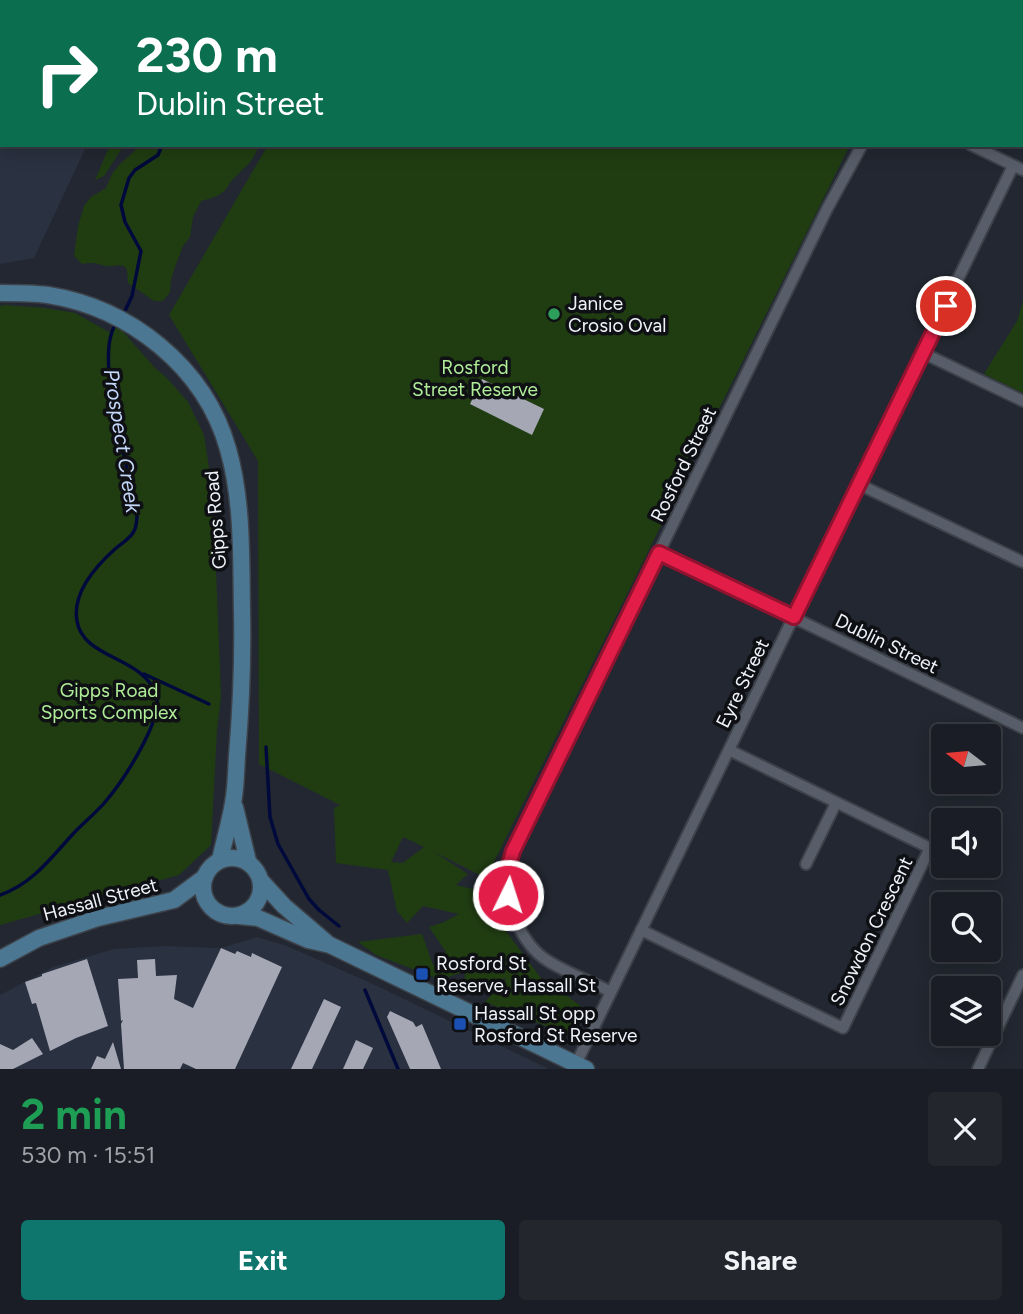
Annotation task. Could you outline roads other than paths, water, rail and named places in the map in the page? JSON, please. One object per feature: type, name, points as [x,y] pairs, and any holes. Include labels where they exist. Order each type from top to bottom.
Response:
[{"type":"main road","name":"Gipps Road","points":[[0,293],[45,295],[89,305],[135,327],[177,361],[203,394],[227,446],[239,513],[242,674],[234,801],[220,860]]},
{"type":"main road","name":"Gipps Road","points":[[234,801],[248,861]]},
{"type":"main road","points":[[330,945],[284,906],[261,881],[255,867],[248,861],[228,857],[213,864],[205,877],[203,888],[211,907],[219,913],[258,918],[308,940],[330,945],[581,1067]]},
{"type":"main road","name":"Hassall Street","points":[[0,959],[39,938],[99,918],[174,900],[205,877]]},
{"type":"main road","points":[[239,916],[251,910],[257,902],[261,893],[261,881]]},
{"type":"main road","name":"Hassall Street","points":[[174,900],[211,907]]},
{"type":"street","name":"Rosford Street","points":[[611,992],[547,960],[530,946],[517,926],[508,895],[507,872],[513,851],[821,221],[861,147]]},
{"type":"street","points":[[975,147],[1018,168]]},
{"type":"street","name":"Eyre Street","points":[[581,1067],[611,992],[641,930],[923,353],[1018,168]]},
{"type":"street","points":[[923,353],[1023,401]]},
{"type":"street","points":[[859,484],[1023,562]]},
{"type":"street","name":"Dublin Street","points":[[659,553],[1023,728]]},
{"type":"street","name":"Snowdon Crescent","points":[[641,930],[843,1028],[930,848],[729,750]]},
{"type":"street","points":[[806,864],[836,803]]},
{"type":"street","points":[[978,1069],[1023,975]]},
{"type":"waterway","name":"Prospect Creek","points":[[123,315],[132,296],[141,251],[125,222],[121,205],[129,178],[135,170],[158,155],[161,147]]},
{"type":"waterway","name":"Prospect Creek","points":[[0,895],[22,884],[40,870],[106,801],[140,749],[157,705],[156,694],[149,682],[139,672],[90,643],[77,621],[78,600],[87,581],[108,556],[131,536],[137,521],[110,382],[110,338],[116,324]]},
{"type":"waterway","points":[[144,674],[209,704]]},
{"type":"waterway","points":[[266,747],[270,817],[278,844],[309,899],[339,926]]},
{"type":"waterway","points":[[365,990],[398,1069]]},
{"type":"place","name":"Janice Crosio Oval","points":[[554,314]]},
{"type":"place","name":"Rosford St Reserve, Hassall St","points":[[422,974]]},
{"type":"place","name":"Hassall St opp Rosford St Reserve","points":[[460,1024]]},
{"type":"park label","name":"Rosford Street Reserve","points":[[475,378]]},
{"type":"park label","name":"Gipps Road Sports Complex","points":[[109,701]]}]
